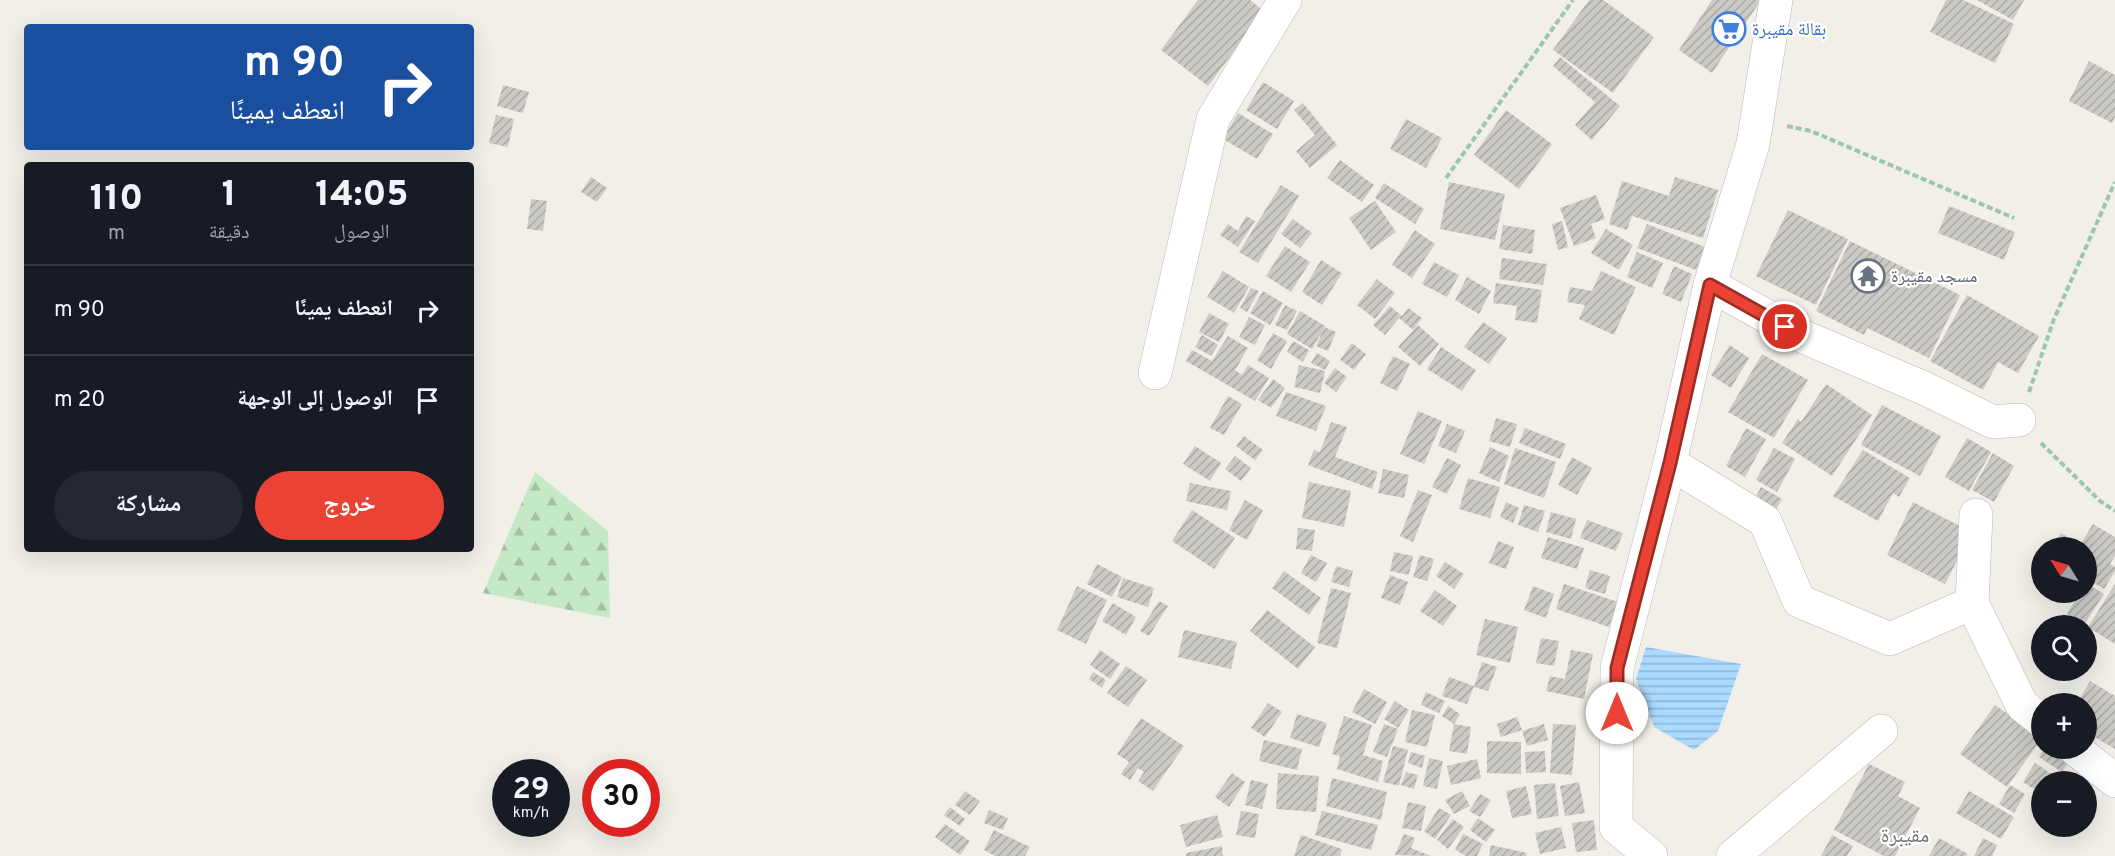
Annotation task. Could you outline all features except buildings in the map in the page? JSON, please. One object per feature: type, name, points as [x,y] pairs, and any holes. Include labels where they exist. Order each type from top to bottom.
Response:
[{"type":"street","points":[[1155,373],[1213,119],[1285,0]]},
{"type":"street","points":[[1651,856],[1616,827],[1617,668],[1670,463],[1710,285],[1753,144],[1776,0]]},
{"type":"street","points":[[1710,285],[1804,337],[1993,422],[2019,420]]},
{"type":"street","points":[[1670,463],[1765,521],[1799,601],[1890,639],[1972,603]]},
{"type":"street","points":[[1976,515],[1972,603],[2022,705],[2031,712]]},
{"type":"street","points":[[1733,856],[1881,731]]},
{"type":"street","points":[[2088,759],[2115,781]]},
{"type":"path","points":[[1446,178],[1573,0]]},
{"type":"path","points":[[1757,120],[1810,131],[2014,218]]},
{"type":"path","points":[[2115,182],[2054,319],[2019,420],[2083,485],[2115,511]]},
{"type":"green space","points":[[535,472],[608,531],[610,618],[483,593]]},
{"type":"water","points":[[1646,647],[1741,664],[1718,731],[1694,750],[1654,727],[1636,679]]},
{"type":"place","name":"بقالة مقيبرة","points":[[1729,29]]},
{"type":"place","name":"مسجد مقيبرة","points":[[1868,276]]},
{"type":"district","name":"مقيبرة","points":[[1905,835]]},
{"type":"route","points":[[1617,713],[1617,668],[1670,463],[1710,285],[1785,327]]}]
